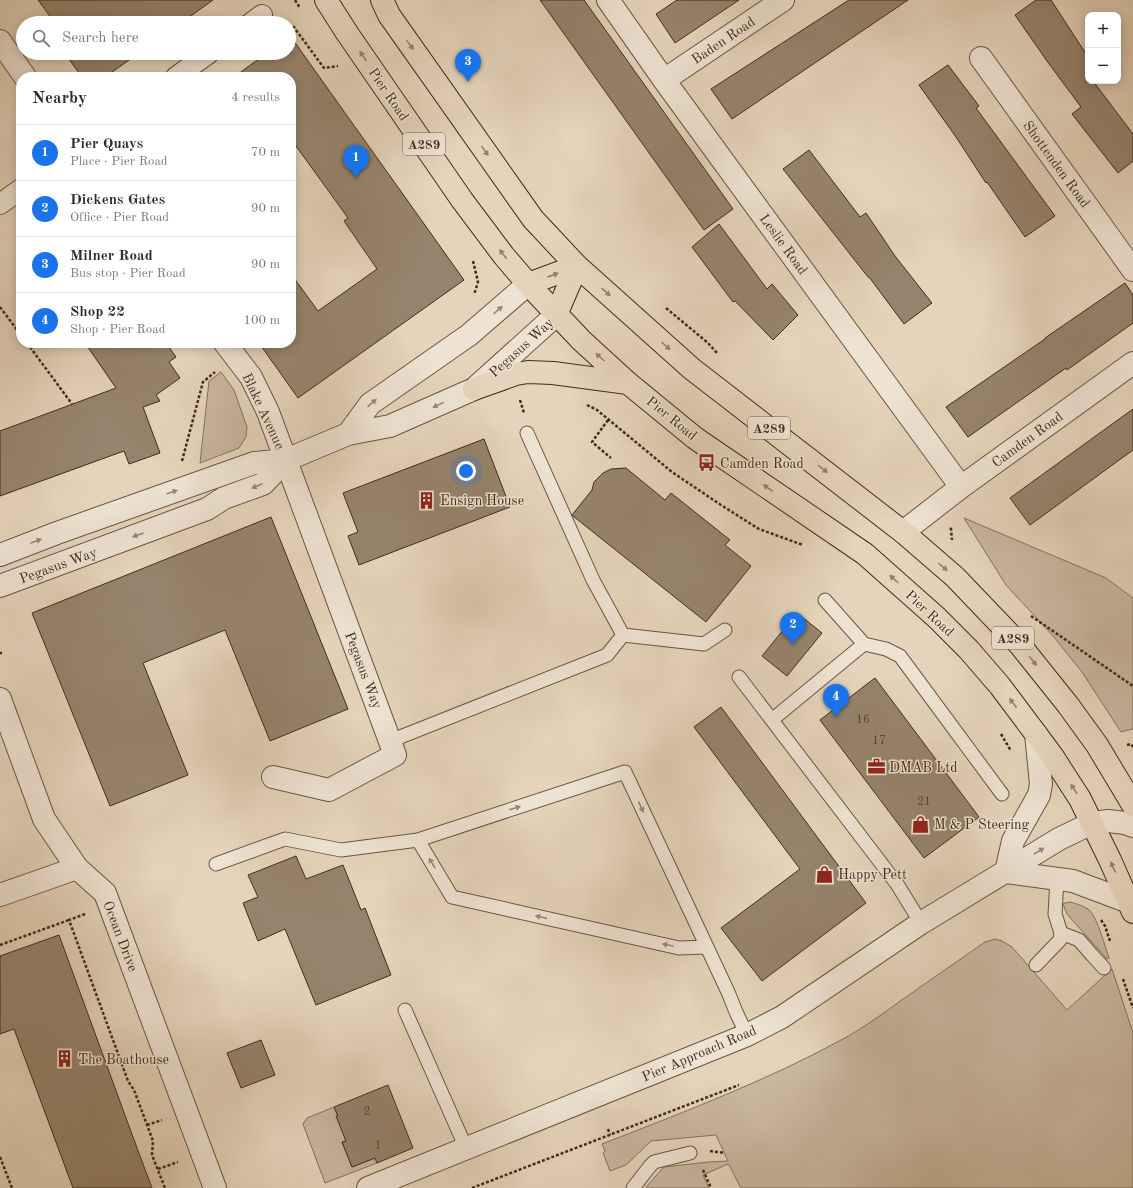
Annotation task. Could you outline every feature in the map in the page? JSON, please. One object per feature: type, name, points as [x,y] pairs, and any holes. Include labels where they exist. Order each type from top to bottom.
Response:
[{"type":"main road","name":"Pier Road","points":[[326,0],[351,39],[462,200],[504,256],[556,315],[628,383],[695,438],[865,554],[936,617],[969,650],[1000,686],[1036,734],[1080,799],[1131,907]]},
{"type":"main road","name":"A289","points":[[382,0],[389,16],[533,219],[577,266],[692,369],[904,532],[955,577],[1020,645],[1068,705],[1106,758],[1133,805]]},
{"type":"main road","points":[[528,284],[577,266]]},
{"type":"main road","name":"Pegasus Way","points":[[556,315],[577,266]]},
{"type":"main road","points":[[474,389],[516,374],[528,372],[553,373],[628,383]]},
{"type":"street","name":"Leslie Road","points":[[608,0],[664,80],[961,487]]},
{"type":"street","name":"Baden Road","points":[[664,80],[783,0]]},
{"type":"street","points":[[0,41],[22,72]]},
{"type":"street","name":"Shottenden Road","points":[[981,58],[1133,270]]},
{"type":"street","points":[[183,72],[199,60]]},
{"type":"street","points":[[0,204],[16,193]]},
{"type":"street","points":[[348,434],[370,404],[469,335],[528,284]]},
{"type":"street","name":"Pegasus Way","points":[[0,555],[57,533],[254,463],[286,460],[348,434],[390,426],[474,389],[556,315]]},
{"type":"street","name":"Blake Avenue","points":[[229,348],[251,377],[268,412],[286,460]]},
{"type":"street","name":"Camden Road","points":[[904,532],[961,487],[1133,363]]},
{"type":"street","name":"Pegasus Way","points":[[0,586],[207,509],[224,498],[263,484],[286,460]]},
{"type":"street","name":"Pegasus Way","points":[[273,777],[329,790],[395,755],[286,460]]},
{"type":"street","name":"Ocean Drive","points":[[0,699],[44,818],[77,868],[105,893],[215,1188]]},
{"type":"street","points":[[1036,734],[1041,784],[1039,795],[1013,841],[1006,872],[1073,881],[1131,907]]},
{"type":"street","name":"Pier Approach Road","points":[[368,1188],[747,1035],[782,1016],[921,923],[1046,847],[1092,823],[1108,821],[1125,823],[1133,826]]},
{"type":"street","points":[[0,895],[77,868]]},
{"type":"lane","points":[[527,433],[593,580],[623,635]]},
{"type":"lane","points":[[825,600],[864,644],[886,649],[900,656],[1002,794]]},
{"type":"lane","points":[[623,635],[704,644],[725,630]]},
{"type":"lane","points":[[390,741],[607,655],[623,635]]},
{"type":"lane","points":[[773,720],[864,644]]},
{"type":"lane","points":[[739,677],[897,884],[921,923]]},
{"type":"lane","points":[[216,864],[285,839],[342,850],[418,840],[625,772],[747,1035]]},
{"type":"lane","points":[[418,840],[452,897],[679,948],[706,947]]},
{"type":"lane","points":[[1036,965],[1060,940],[1061,933],[1054,914],[1057,879]]},
{"type":"lane","points":[[1061,933],[1079,940],[1104,968]]},
{"type":"lane","points":[[405,1010],[466,1148]]},
{"type":"lane","points":[[633,1188],[654,1162],[690,1153]]},
{"type":"path","points":[[296,30],[324,68],[338,66]]},
{"type":"path","points":[[0,307],[16,328]]},
{"type":"path","points":[[31,348],[72,404]]},
{"type":"path","points":[[182,463],[203,382],[216,371]]},
{"type":"path","points":[[586,404],[597,410],[672,472],[721,505],[759,529],[809,547]]},
{"type":"path","points":[[608,420],[592,442],[611,458]]},
{"type":"path","points":[[1029,615],[1133,686]]},
{"type":"path","points":[[999,731],[1013,755]]},
{"type":"path","points":[[0,945],[109,905]]},
{"type":"path","points":[[69,920],[128,1081],[134,1090],[152,1139],[152,1155],[165,1188]]},
{"type":"path","points":[[472,1188],[739,1085]]},
{"type":"path","points":[[608,1129],[610,1135]]},
{"type":"path","points":[[0,1157],[12,1188]]},
{"type":"path","points":[[158,1170],[175,1163]]},
{"type":"path","points":[[705,1174],[711,1188]]},
{"type":"shaded area","points":[[221,372],[234,390],[247,427],[246,437],[239,448],[200,463],[209,381]]},
{"type":"shaded area","points":[[964,518],[1106,578],[1133,598],[1133,730],[1121,732],[1082,672],[1054,637],[1006,585]]},
{"type":"shaded area","points":[[1070,902],[1081,905],[1093,915],[1109,958],[1107,959],[1067,914],[1063,904]]},
{"type":"shaded area","points":[[995,939],[1012,947],[1067,1010],[1112,969],[1133,1033],[1133,1188],[741,1188],[728,1164],[703,1175],[709,1188],[646,1187],[664,1167],[728,1161],[716,1135],[651,1141],[626,1165],[610,1171],[603,1153],[605,1151],[602,1144],[755,1082],[843,1039],[875,1019],[985,942]]},
{"type":"shaded area","points":[[334,1107],[346,1141],[342,1142],[352,1167],[375,1158],[377,1163],[325,1183],[303,1124],[307,1118]]},
{"type":"building","points":[[38,0],[213,0],[191,16],[50,16]]},
{"type":"building","points":[[540,0],[584,0],[733,209],[704,230]]},
{"type":"building","points":[[677,0],[739,0],[675,43],[656,14]]},
{"type":"building","points":[[849,0],[908,0],[732,119],[711,89]]},
{"type":"building","points":[[1036,0],[1051,0],[1085,52],[1085,84],[1095,84],[1133,134],[1133,161],[1118,173],[1072,114],[1081,107],[1015,15]]},
{"type":"building","points":[[296,44],[464,280],[298,398],[263,348],[296,348],[296,281],[318,311],[377,269],[344,221],[348,218],[296,146],[296,72],[241,72],[257,60],[296,60]]},
{"type":"building","points":[[70,60],[129,60],[112,72],[78,72]]},
{"type":"building","points":[[948,65],[979,106],[976,108],[1055,216],[1025,237],[919,85]]},
{"type":"building","points":[[809,150],[860,217],[866,213],[895,256],[932,303],[904,324],[869,277],[783,169]]},
{"type":"building","points":[[719,224],[767,289],[772,284],[798,315],[773,340],[735,301],[733,302],[692,247]]},
{"type":"building","points":[[1125,283],[1133,295],[1133,323],[968,437],[946,407]]},
{"type":"building","points":[[88,348],[170,348],[176,357],[169,362],[180,378],[156,395],[160,401],[143,407],[160,453],[129,464],[124,451],[0,496],[0,431],[116,388]]},
{"type":"building","points":[[1133,409],[1133,450],[1030,525],[1010,498]]},
{"type":"building","name":"Ensign House","points":[[484,439],[510,507],[359,565],[348,536],[358,532],[343,493]]},
{"type":"building","points":[[626,468],[665,500],[671,493],[730,540],[725,545],[751,566],[706,622],[572,515],[592,490],[594,482],[603,473],[611,469]]},
{"type":"building","points":[[271,517],[348,709],[270,741],[225,630],[143,663],[188,775],[110,806],[32,613]]},
{"type":"building","points":[[797,613],[822,633],[787,676],[762,656]]},
{"type":"building","points":[[875,678],[979,817],[924,858],[820,720]]},
{"type":"building","points":[[721,707],[866,903],[762,981],[721,928],[800,869],[694,727]]},
{"type":"building","points":[[296,856],[306,879],[343,865],[361,910],[365,908],[391,975],[316,1005],[285,929],[258,941],[243,903],[258,897],[248,875]]},
{"type":"building","name":"The Boathouse","points":[[59,935],[152,1188],[73,1188],[14,1029],[0,1034],[0,956]]},
{"type":"building","points":[[261,1040],[275,1075],[241,1088],[227,1053]]},
{"type":"building","points":[[388,1085],[413,1148],[377,1163],[375,1158],[352,1167],[342,1142],[346,1141],[334,1107]]},
{"type":"place","name":"Milner Road","points":[[468,82]]},
{"type":"place","name":"Pier Quays","points":[[356,178]]},
{"type":"place","name":"Camden Road","points":[[707,463]]},
{"type":"place","name":"Ensign House","points":[[427,500]]},
{"type":"place","name":"Dickens Gates","points":[[793,645]]},
{"type":"place","name":"Shop 22","points":[[836,717]]},
{"type":"place","name":"DMAB Ltd","points":[[876,767]]},
{"type":"place","name":"M & P Steering","points":[[921,824]]},
{"type":"place","name":"Happy Pett","points":[[825,874]]},
{"type":"place","name":"The Boathouse","points":[[65,1059]]}]
